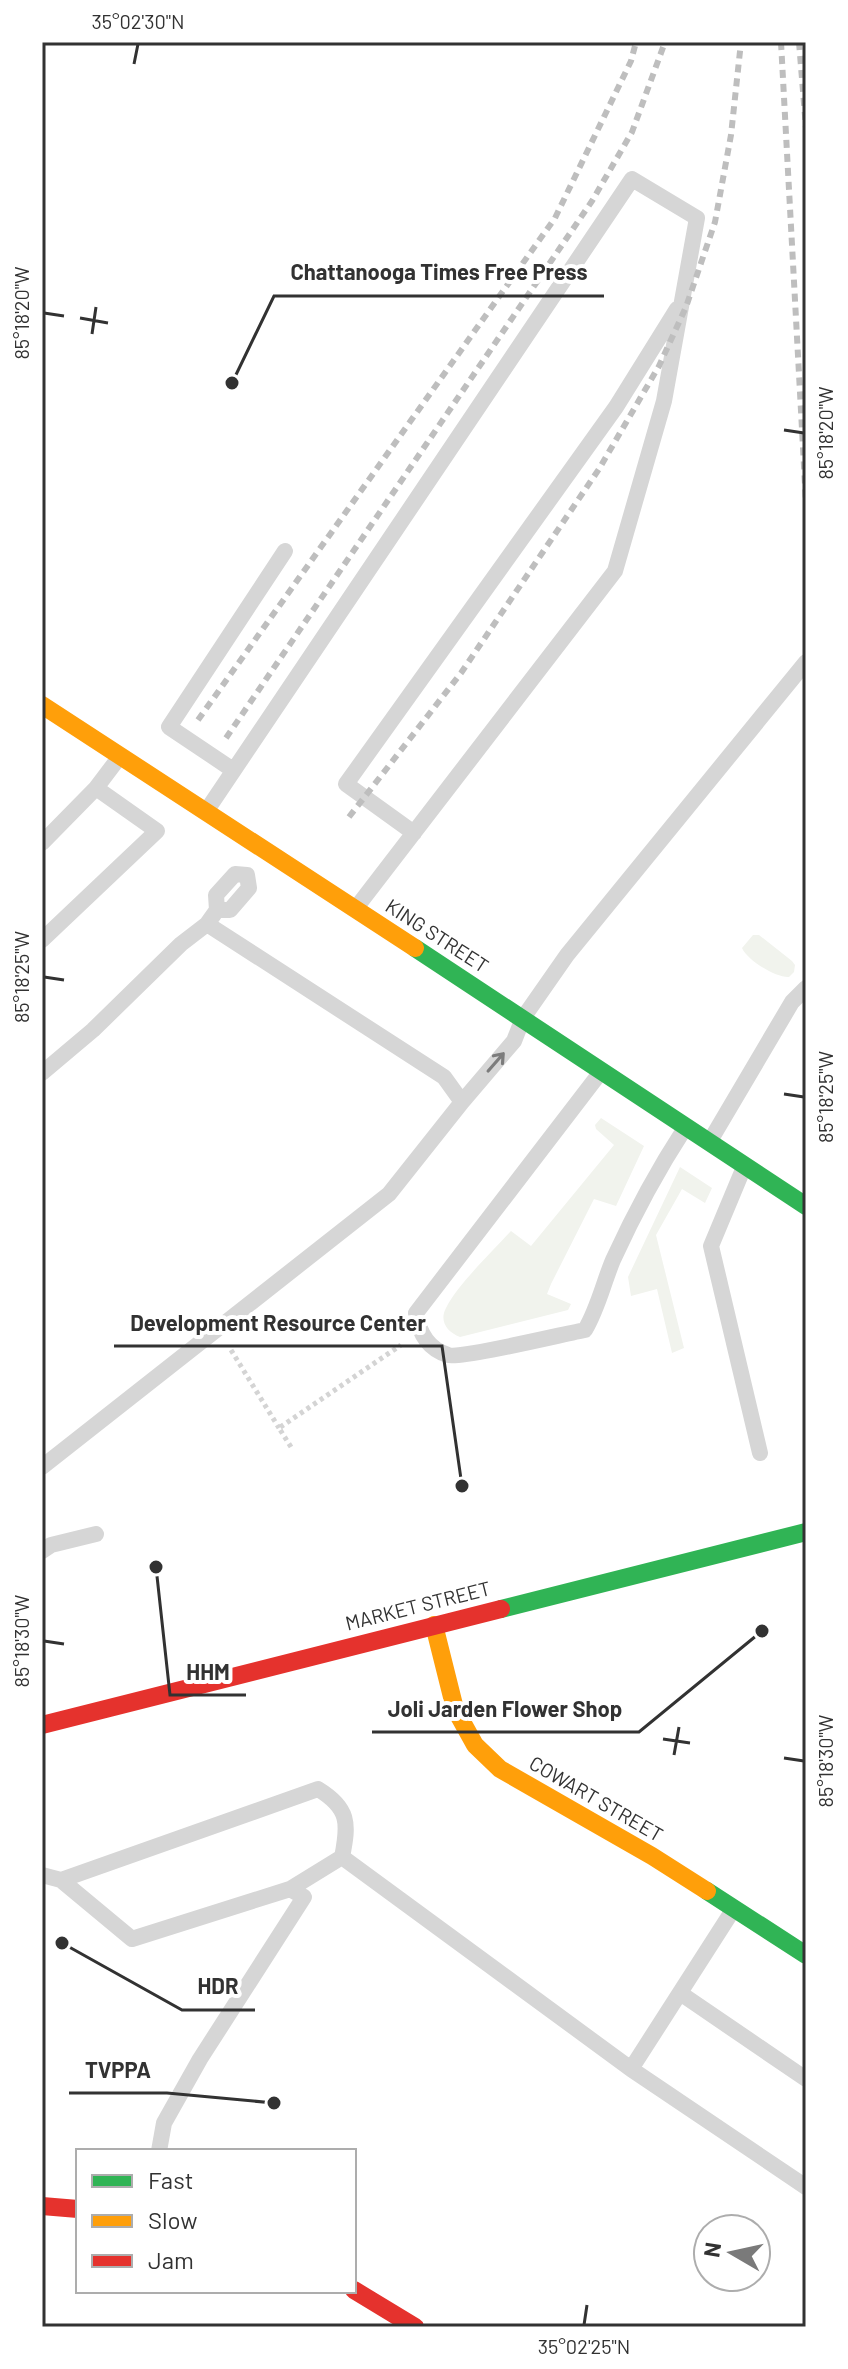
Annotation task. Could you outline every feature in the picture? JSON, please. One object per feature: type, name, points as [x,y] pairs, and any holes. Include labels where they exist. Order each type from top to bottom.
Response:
[{"type":"street","name":"KING STREET","points":[[42,705],[806,1206]]},
{"type":"street","name":"MARKET STREET","points":[[42,1725],[806,1532]]},
{"type":"street","name":"COWART STREET","points":[[434,1625],[455,1709],[475,1745],[500,1769],[652,1856],[806,1955]]},
{"type":"street","points":[[42,2206],[76,2209]]},
{"type":"street","points":[[356,2291],[415,2327]]},
{"type":"lane","points":[[205,812],[632,179],[697,218],[664,401],[615,571],[355,910]]},
{"type":"lane","points":[[414,833],[346,784],[616,407],[682,302]]},
{"type":"lane","points":[[233,770],[169,727],[285,551]]},
{"type":"lane","points":[[42,1467],[389,1194],[514,1041],[523,1018],[567,955],[806,662]]},
{"type":"lane","points":[[42,843],[96,788],[120,756]]},
{"type":"lane","points":[[42,940],[157,831],[96,788]]},
{"type":"lane","points":[[42,1073],[93,1030],[212,917],[230,910],[249,888],[247,875],[264,851]]},
{"type":"lane","points":[[212,917],[444,1077],[462,1102]]},
{"type":"lane","points":[[709,1143],[792,1002],[806,988]]},
{"type":"lane","points":[[600,1071],[416,1313],[429,1346],[451,1357],[585,1330],[595,1313],[606,1276],[637,1206],[685,1127]]},
{"type":"lane","points":[[744,1165],[711,1246],[760,1453]]},
{"type":"lane","points":[[42,1551],[51,1545],[96,1534]]},
{"type":"lane","points":[[42,1875],[61,1880],[132,1939],[290,1889],[342,1857],[348,1829],[337,1800],[318,1789],[61,1880]]},
{"type":"lane","points":[[342,1857],[631,2069],[806,2187]]},
{"type":"lane","points":[[159,2149],[164,2123],[200,2059],[304,1897],[290,1889]]},
{"type":"lane","points":[[631,2069],[734,1909]]},
{"type":"lane","points":[[680,1993],[806,2079]]},
{"type":"path","points":[[218,1328],[291,1447]]},
{"type":"path","points":[[279,1428],[421,1331]]},
{"type":"shaded area","points":[[753,935],[759,935],[792,961],[794,972],[789,977],[770,971],[745,953],[742,948]]},
{"type":"shaded area","points":[[601,1118],[644,1146],[616,1206],[594,1199],[551,1284],[547,1294],[571,1304],[568,1310],[460,1337],[451,1332],[444,1322],[444,1313],[467,1279],[511,1231],[531,1246],[614,1145],[596,1129],[595,1125]]},
{"type":"shaded area","points":[[680,1167],[712,1188],[705,1203],[682,1189],[656,1235],[684,1348],[672,1353],[657,1289],[631,1296],[628,1277]]},
{"type":"railway","points":[[198,720],[555,218],[631,61],[636,42]]},
{"type":"railway","points":[[226,738],[592,201],[632,132],[665,42]]},
{"type":"railway","points":[[349,817],[461,673],[599,469],[659,366],[686,307],[715,222],[731,135],[741,42]]},
{"type":"railway","points":[[781,42],[806,503]]},
{"type":"railway","points":[[799,42],[806,128]]},
{"type":"traffic: fast","points":[[415,948],[806,1206]]},
{"type":"traffic: fast","points":[[501,1609],[806,1532]]},
{"type":"traffic: fast","points":[[707,1891],[806,1955]]},
{"type":"traffic: slow","points":[[42,705],[415,948]]},
{"type":"traffic: slow","points":[[434,1625],[455,1709],[475,1745],[500,1769],[707,1891]]},
{"type":"traffic: jam","points":[[42,1725],[501,1609]]},
{"type":"traffic: jam","points":[[42,2206],[76,2209]]},
{"type":"traffic: jam","points":[[356,2291],[415,2327]]},
{"type":"place","name":"Chattanooga Times Free Press","points":[[232,383]]},
{"type":"place","name":"Development Resource Center","points":[[462,1486]]},
{"type":"place","name":"HHM","points":[[156,1567]]},
{"type":"place","name":"Joli Jarden Flower Shop","points":[[762,1631]]},
{"type":"place","name":"HDR","points":[[62,1943]]},
{"type":"place","name":"TVPPA","points":[[274,2103]]}]
